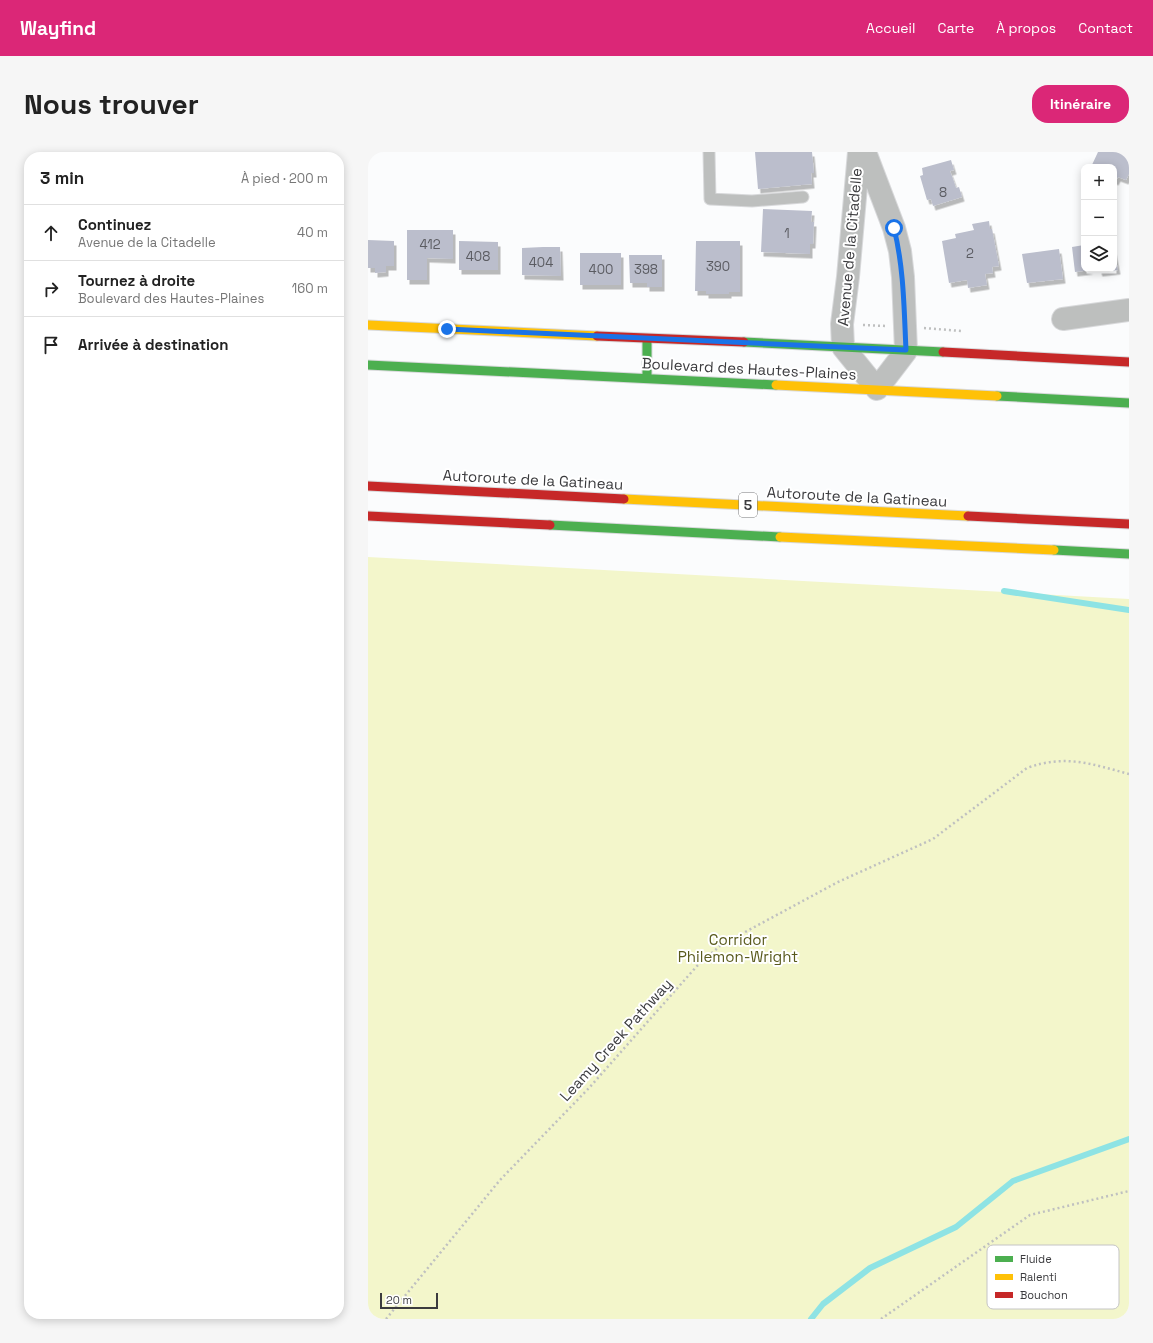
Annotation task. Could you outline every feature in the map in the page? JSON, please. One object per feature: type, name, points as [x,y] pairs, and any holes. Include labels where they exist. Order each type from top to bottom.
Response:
[{"type":"main road","name":"Boulevard des Hautes-Plaines","points":[[368,325],[1129,362]]},
{"type":"main road","points":[[646,378],[647,339]]},
{"type":"main road","name":"Boulevard des Hautes-Plaines","points":[[368,365],[877,389],[1129,403]]},
{"type":"main road","name":"Autoroute de la Gatineau","points":[[368,486],[1129,524]]},
{"type":"main road","name":"5","points":[[368,516],[1129,554]]},
{"type":"street","name":"Avenue de la Citadelle","points":[[859,152],[848,277],[842,324],[844,347],[877,389]]},
{"type":"street","name":"Avenue de la Citadelle","points":[[866,152],[894,228],[900,251],[903,277],[906,350]]},
{"type":"street","points":[[1063,319],[1129,310]]},
{"type":"street","points":[[877,389],[906,350]]},
{"type":"lane","points":[[709,152],[710,199],[752,201],[804,198]]},
{"type":"path","points":[[856,325],[889,326]]},
{"type":"path","name":"Leamy Creek Pathway","points":[[386,1319],[500,1180],[589,1088],[697,966],[722,944],[838,882],[933,839],[1027,768],[1042,763],[1060,760],[1083,761],[1129,774]]},
{"type":"path","points":[[881,1319],[1030,1215],[1129,1191]]},
{"type":"green space","name":"Corridor Philemon-Wright","points":[[368,557],[1129,599],[1129,1319],[368,1319]]},
{"type":"building","points":[[755,152],[812,152],[814,173],[811,173],[812,184],[758,189]]},
{"type":"building","points":[[1098,152],[1129,152],[1129,174],[1126,180],[1118,177],[1117,179],[1117,164],[1092,164]]},
{"type":"building","points":[[951,160],[954,170],[950,171],[956,188],[959,187],[962,197],[933,206],[931,199],[927,200],[920,176],[923,175],[922,168]]},
{"type":"building","points":[[763,209],[812,211],[811,222],[814,222],[813,244],[810,244],[810,254],[761,252]]},
{"type":"building","points":[[989,221],[999,266],[992,267],[993,273],[985,274],[987,285],[968,288],[967,280],[949,283],[942,241],[956,238],[955,234],[974,230],[972,224]]},
{"type":"building","points":[[407,230],[453,230],[453,259],[427,258],[427,280],[407,280]]},
{"type":"building","points":[[368,240],[394,241],[394,266],[386,266],[386,272],[375,273],[375,268],[368,268]]},
{"type":"building","points":[[459,241],[498,242],[498,270],[459,270]]},
{"type":"building","points":[[696,241],[740,241],[740,292],[729,292],[729,294],[706,294],[706,291],[695,291]]},
{"type":"building","points":[[1081,246],[1081,271],[1075,272],[1072,247]]},
{"type":"building","points":[[560,247],[561,276],[522,275],[522,248]]},
{"type":"building","points":[[1059,249],[1063,279],[1027,283],[1022,254]]},
{"type":"building","points":[[580,253],[621,253],[621,285],[580,285]]},
{"type":"building","points":[[629,255],[662,255],[662,287],[647,287],[647,283],[630,283]]},
{"type":"waterway","points":[[1004,591],[1129,610]]},
{"type":"waterway","points":[[811,1319],[823,1304],[870,1268],[956,1227],[1013,1181],[1129,1139]]},
{"type":"traffic: fast","points":[[647,339],[647,378]]},
{"type":"traffic: fast","points":[[744,342],[943,352]]},
{"type":"traffic: fast","points":[[368,365],[776,385]]},
{"type":"traffic: fast","points":[[997,396],[1129,403]]},
{"type":"traffic: fast","points":[[550,525],[780,537]]},
{"type":"traffic: fast","points":[[1054,550],[1129,554]]},
{"type":"traffic: slow","points":[[368,325],[597,336]]},
{"type":"traffic: slow","points":[[776,385],[997,396]]},
{"type":"traffic: slow","points":[[624,499],[968,516]]},
{"type":"traffic: slow","points":[[780,537],[1054,550]]},
{"type":"traffic: jam","points":[[597,336],[744,342]]},
{"type":"traffic: jam","points":[[943,352],[1129,362]]},
{"type":"traffic: jam","points":[[368,486],[624,499]]},
{"type":"traffic: jam","points":[[368,516],[550,525]]},
{"type":"traffic: jam","points":[[968,516],[1129,524]]},
{"type":"route","points":[[447,329],[906,350],[903,277],[900,251],[894,228]]}]
